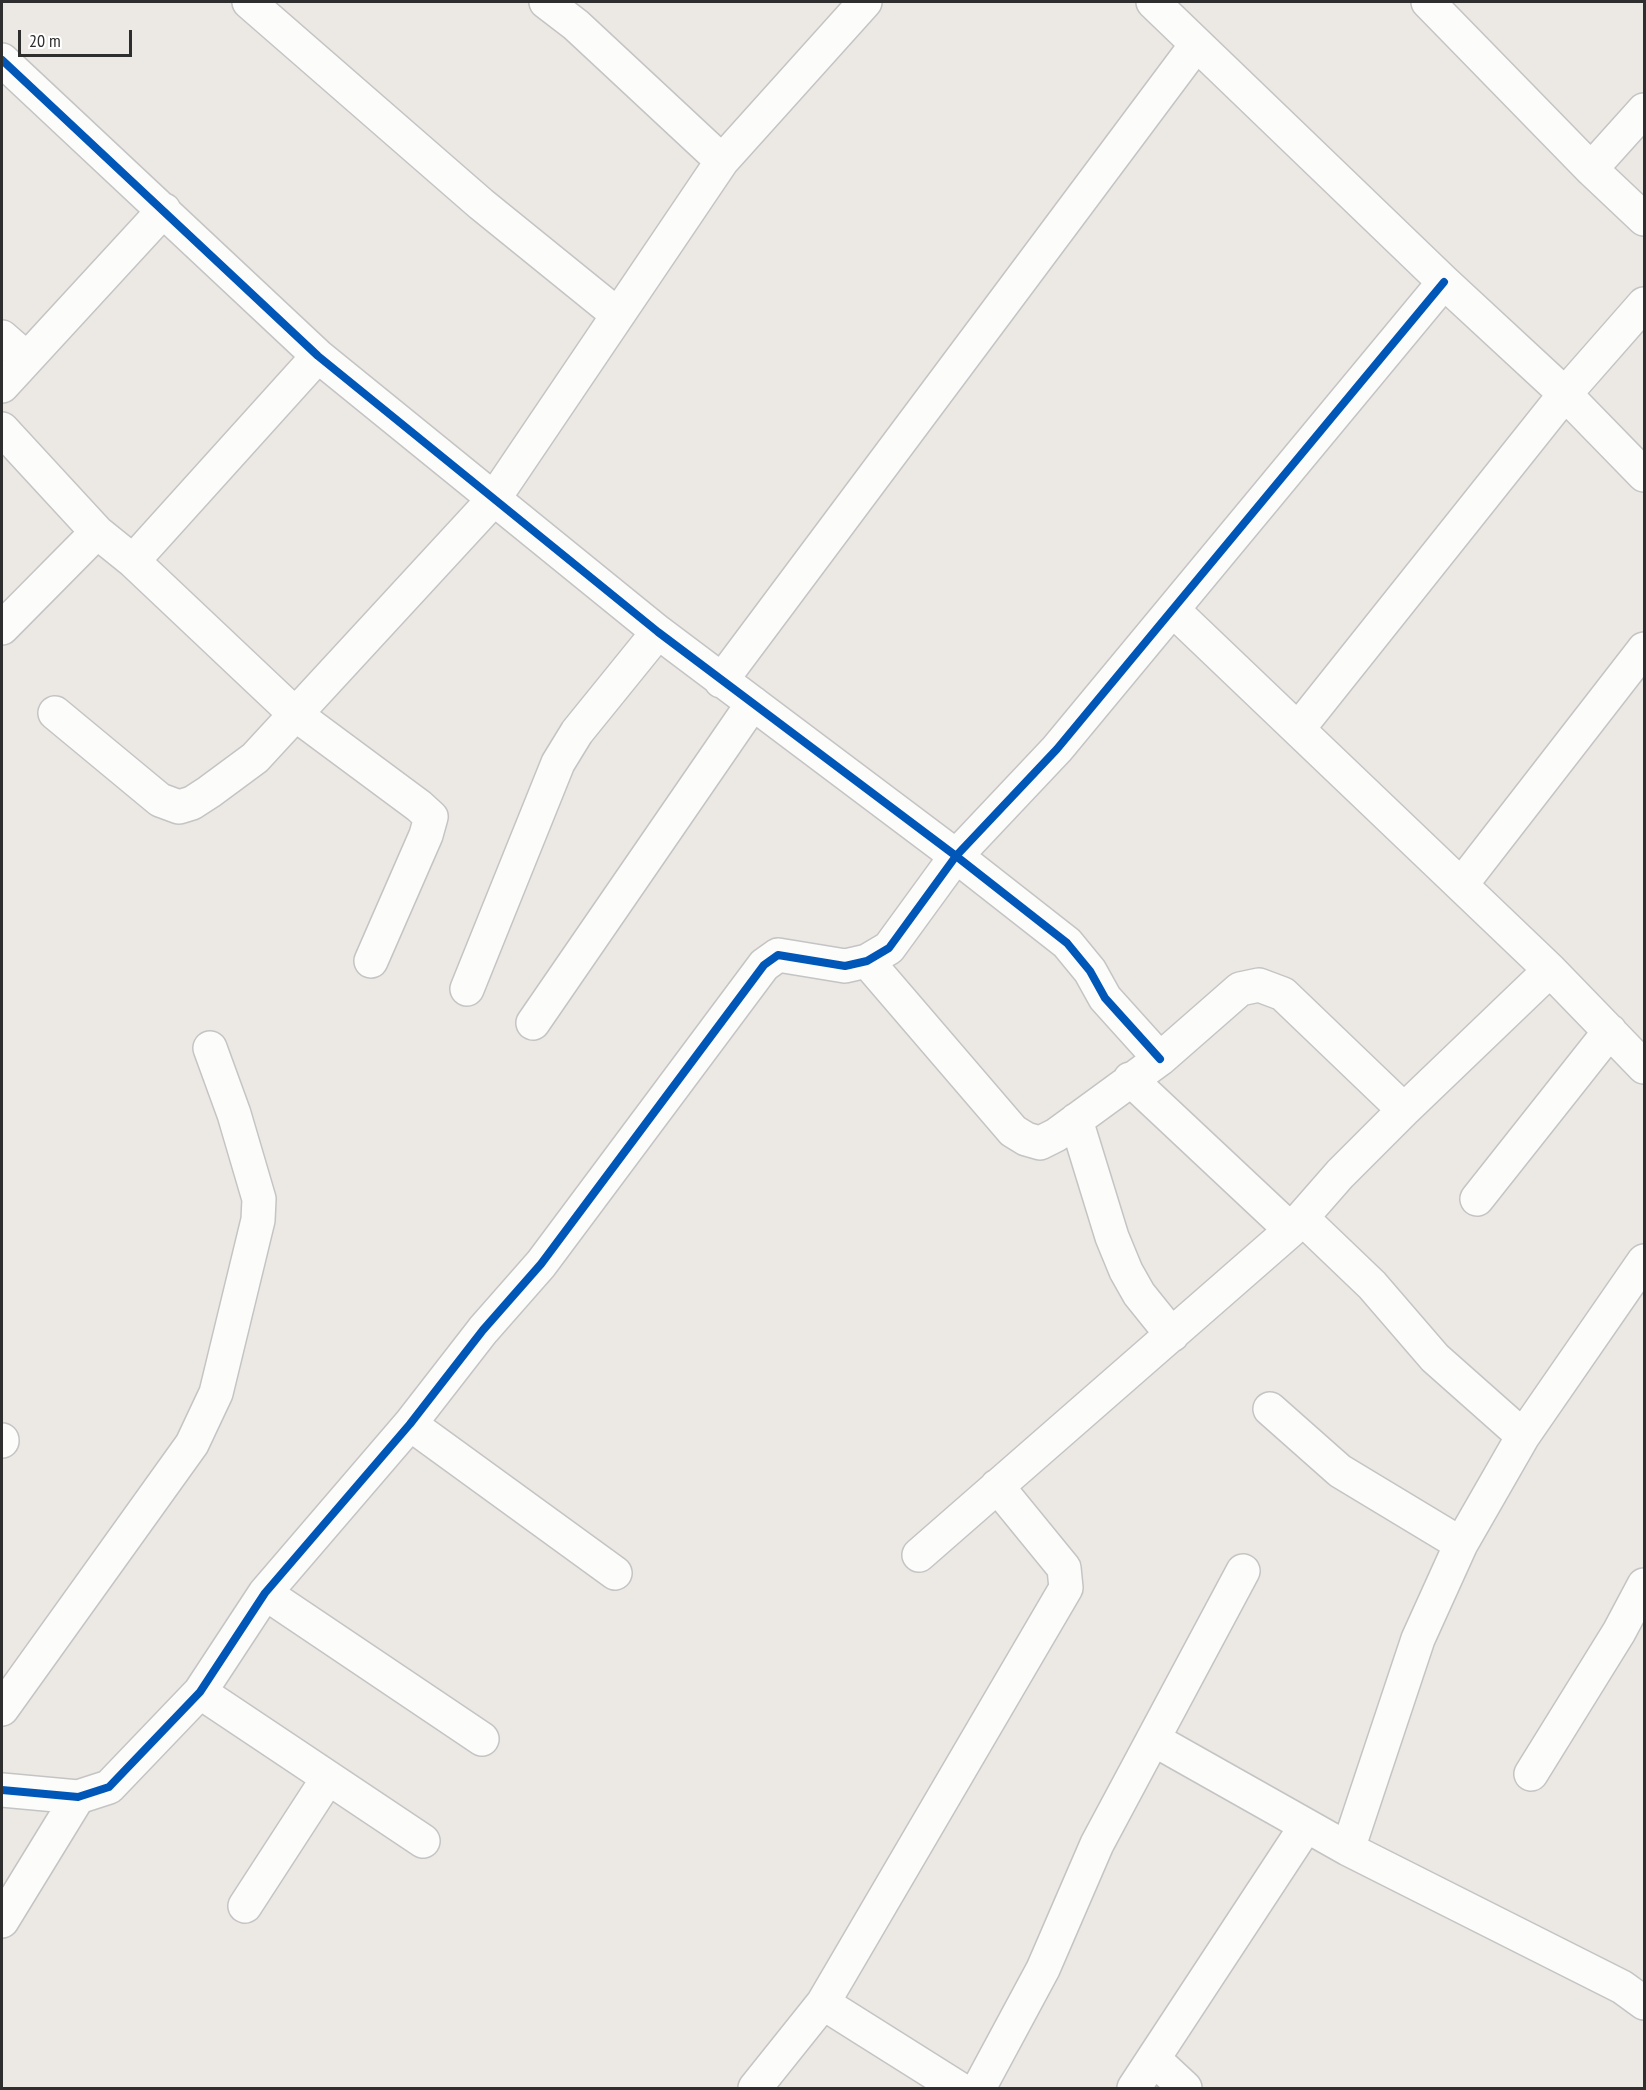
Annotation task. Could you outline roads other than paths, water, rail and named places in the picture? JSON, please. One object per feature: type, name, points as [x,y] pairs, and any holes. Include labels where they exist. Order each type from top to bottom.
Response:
[{"type":"street","points":[[249,2],[481,204],[618,315]]},
{"type":"street","points":[[546,2],[576,26],[722,161]]},
{"type":"street","points":[[55,713],[160,800],[178,807],[192,803],[255,758],[493,500],[722,161],[865,2]]},
{"type":"street","points":[[1153,2],[1443,282],[1565,394],[1644,475]]},
{"type":"street","points":[[1428,2],[1591,169],[1644,219]]},
{"type":"street","points":[[721,681],[1196,45]]},
{"type":"street","points":[[2,60],[318,356],[658,632],[956,855],[1067,943],[1090,971],[1105,998],[1160,1059]]},
{"type":"street","points":[[1591,169],[1644,110]]},
{"type":"street","points":[[2,386],[164,210]]},
{"type":"street","points":[[2,1790],[78,1797],[109,1787],[200,1692],[265,1593],[410,1424],[483,1330],[541,1264],[764,965],[778,955],[845,966],[867,962],[889,948],[956,855],[1058,749],[1443,282]]},
{"type":"street","points":[[1298,729],[1565,394],[1644,304]]},
{"type":"street","points":[[2,337],[26,358]]},
{"type":"street","points":[[133,561],[318,356]]},
{"type":"street","points":[[2,429],[97,532],[133,561],[295,714],[431,817],[426,835],[371,961]]},
{"type":"street","points":[[2,628],[97,532]]},
{"type":"street","points":[[1173,610],[1550,970],[1644,1067]]},
{"type":"street","points":[[467,989],[558,763],[577,732],[658,632]]},
{"type":"street","points":[[1461,885],[1644,649]]},
{"type":"street","points":[[533,1023],[753,703]]},
{"type":"street","points":[[867,962],[1013,1131],[1026,1139],[1040,1143],[1076,1120],[1160,1059],[1240,989],[1259,985],[1283,994],[1404,1110]]},
{"type":"street","points":[[919,1555],[1297,1224],[1404,1110],[1550,970]]},
{"type":"street","points":[[1477,1199],[1610,1031]]},
{"type":"street","points":[[2,1709],[13,1670],[192,1444],[216,1393],[258,1221],[259,1199],[234,1114],[210,1048]]},
{"type":"street","points":[[1130,1079],[1297,1224],[1372,1284],[1435,1358],[1523,1436]]},
{"type":"street","points":[[1076,1120],[1112,1237],[1126,1271],[1139,1294],[1172,1335]]},
{"type":"street","points":[[1348,1849],[1418,1639],[1461,1544],[1523,1436],[1644,1261]]},
{"type":"street","points":[[1270,1409],[1340,1471],[1461,1544]]},
{"type":"street","points":[[410,1424],[615,1573]]},
{"type":"street","points":[[755,2088],[823,2003],[1066,1587],[1064,1568],[997,1486]]},
{"type":"street","points":[[979,2088],[1043,1969],[1097,1844],[1243,1571]]},
{"type":"street","points":[[1531,1774],[1619,1632],[1644,1586]]},
{"type":"street","points":[[265,1593],[482,1739]]},
{"type":"street","points":[[200,1692],[423,1841]]},
{"type":"street","points":[[1153,1739],[1348,1849],[1622,1987],[1644,2003]]},
{"type":"street","points":[[244,1906],[328,1778]]},
{"type":"street","points":[[2,1921],[78,1797]]},
{"type":"street","points":[[1134,2088],[1155,2060],[1306,1826]]},
{"type":"street","points":[[823,2003],[958,2088]]},
{"type":"street","points":[[1155,2060],[1185,2088]]}]
